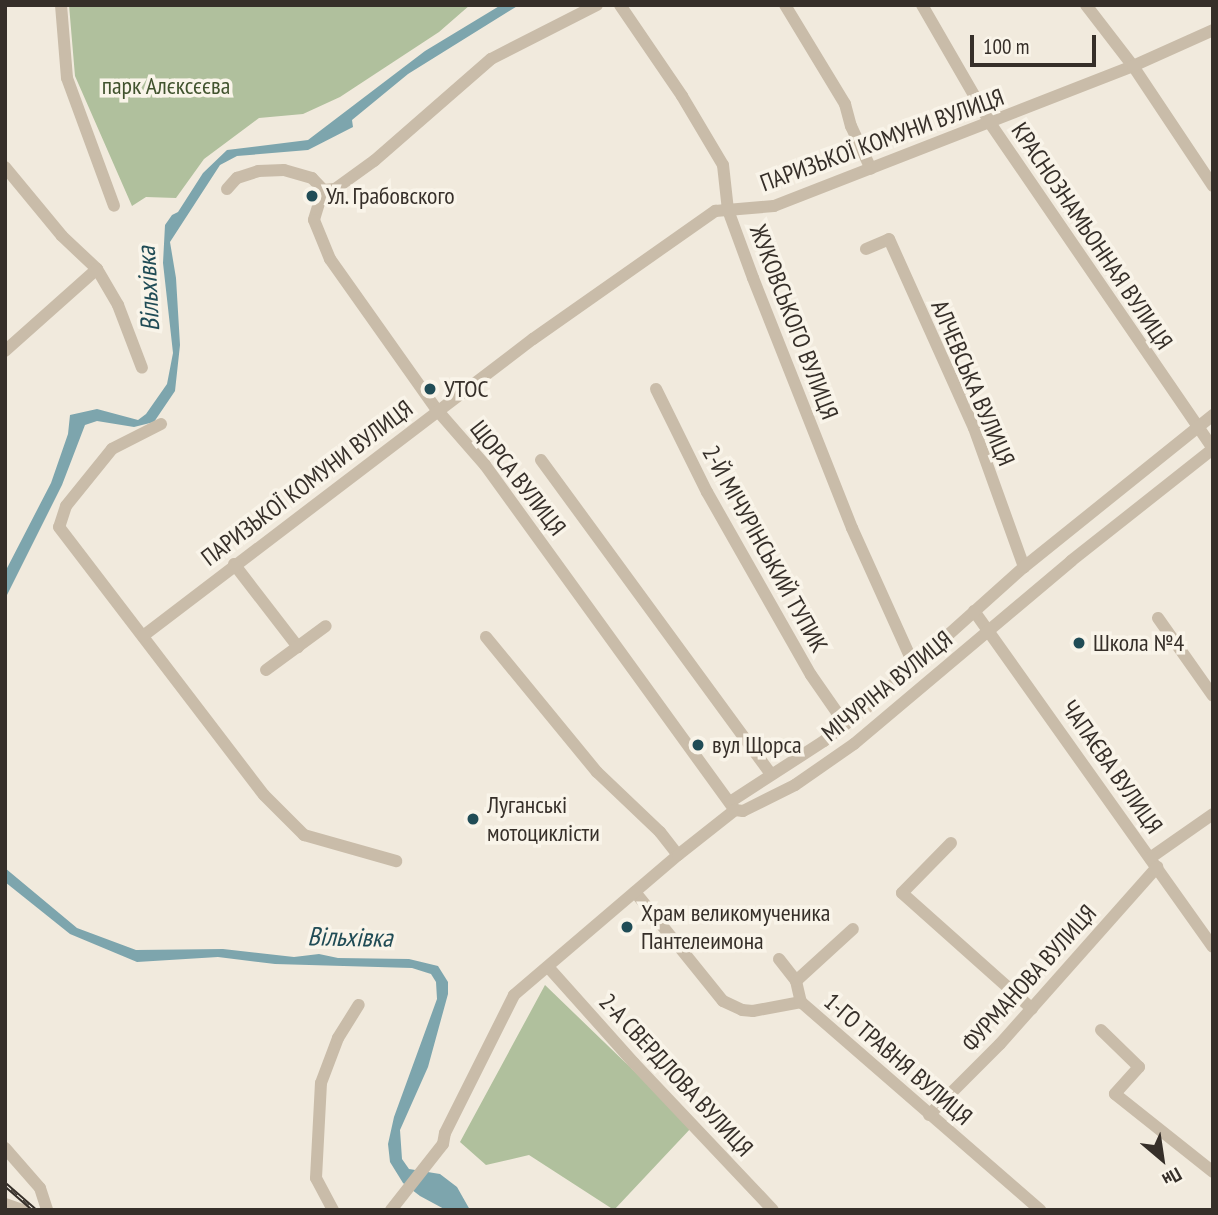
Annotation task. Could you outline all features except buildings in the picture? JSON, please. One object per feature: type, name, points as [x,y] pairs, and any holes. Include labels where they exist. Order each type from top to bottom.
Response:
[{"type":"street","points":[[55,5],[61,6],[67,78],[114,206]]},
{"type":"street","points":[[227,189],[237,178],[258,171],[284,170],[312,178],[323,190],[335,189],[374,161],[491,59],[597,5]]},
{"type":"street","name":"ЖУКОВСЬКОГО ВУЛИЦЯ","points":[[620,5],[682,96],[723,165],[729,209],[752,278],[852,528],[914,664]]},
{"type":"street","points":[[785,5],[845,104],[851,126],[871,169]]},
{"type":"street","name":"КРАСНОЗНАМЬОННАЯ ВУЛИЦЯ","points":[[922,5],[990,123],[1196,428],[1213,449]]},
{"type":"street","points":[[1086,5],[1133,66],[1213,186]]},
{"type":"street","name":"ПАРИЗЬКОЇ КОМУНИ ВУЛИЦЯ","points":[[143,636],[437,410],[679,234],[715,211],[774,206],[1133,66],[1213,30]]},
{"type":"street","points":[[5,167],[62,236],[97,269],[118,305],[142,368]]},
{"type":"street","name":"ЩОРСА ВУЛИЦЯ","points":[[323,190],[314,220],[319,237],[437,410],[485,465],[733,806]]},
{"type":"street","name":"АЛЧЕВСЬКА ВУЛИЦЯ","points":[[866,249],[889,239],[974,428],[1007,527],[1024,567]]},
{"type":"street","points":[[5,351],[97,269]]},
{"type":"street","name":"2-Й МІЧУРІНСЬКИЙ ТУПИК","points":[[656,389],[713,503],[811,676],[845,724]]},
{"type":"street","name":"МІЧУРІНА ВУЛИЦЯ","points":[[391,1210],[443,1144],[445,1133],[514,995],[549,968],[771,774],[845,724],[1024,567],[1213,415]]},
{"type":"street","points":[[161,424],[112,449],[66,506],[60,527],[230,753],[264,795],[304,835],[396,861]]},
{"type":"street","name":"МІЧУРІНА ВУЛИЦЯ","points":[[733,806],[743,811],[795,785],[854,744],[989,629],[1213,449]]},
{"type":"street","points":[[541,460],[771,774]]},
{"type":"street","points":[[234,564],[298,647]]},
{"type":"street","name":"ЧАПАЄВА ВУЛИЦЯ","points":[[974,611],[1213,947]]},
{"type":"street","points":[[1158,618],[1213,696]]},
{"type":"street","points":[[266,670],[326,626]]},
{"type":"street","points":[[486,637],[597,772],[660,832],[678,855]]},
{"type":"street","name":"ФУРМАНОВА ВУЛИЦЯ","points":[[929,1115],[1032,1009],[1153,862],[1213,814]]},
{"type":"street","points":[[951,843],[902,893],[1032,1009]]},
{"type":"street","name":"1-ГО ТРАВНЯ ВУЛИЦЯ","points":[[635,892],[723,1001],[742,1010],[753,1011],[802,1002],[1040,1210]]},
{"type":"street","points":[[796,981],[853,929]]},
{"type":"street","points":[[779,959],[796,981],[802,1002]]},
{"type":"street","name":"2-А СВЕРДЛОВА ВУЛИЦЯ","points":[[549,968],[773,1210]]},
{"type":"street","points":[[333,1210],[316,1178],[321,1083],[338,1038],[359,1005]]},
{"type":"street","points":[[1101,1030],[1139,1067],[1115,1094],[1213,1172]]},
{"type":"street","points":[[5,1148],[40,1188],[47,1210]]},
{"type":"street","points":[[5,1204],[22,1210]]},
{"type":"green space","name":"парк Алєксєєва","points":[[69,5],[470,5],[439,32],[340,97],[303,114],[259,118],[204,159],[176,198],[146,197],[132,206],[75,76]]},
{"type":"green space","points":[[545,985],[692,1127],[614,1210],[529,1155],[486,1165],[460,1142]]},
{"type":"water","points":[[501,5],[519,5],[408,74],[352,120],[353,127],[308,150],[237,156],[220,165],[170,242],[176,278],[180,345],[175,391],[154,422],[134,427],[97,421],[85,425],[62,485],[5,599],[5,572],[51,483],[68,434],[70,415],[97,409],[138,420],[146,414],[167,384],[173,353],[163,263],[165,225],[172,215],[178,212],[203,173],[227,150],[308,140],[425,51]]},
{"type":"water","points":[[5,868],[77,928],[136,950],[223,949],[294,957],[319,954],[338,958],[409,959],[438,966],[448,982],[448,994],[428,1067],[400,1130],[402,1159],[409,1169],[440,1174],[457,1187],[470,1210],[446,1210],[420,1196],[403,1183],[390,1162],[388,1144],[394,1117],[437,999],[436,982],[431,974],[412,968],[275,964],[218,957],[137,962],[70,934],[5,882]]},
{"type":"railway","points":[[5,1184],[35,1210]]},
{"type":"place","name":"Ул. Грабовского","points":[[312,196]]},
{"type":"place","name":"УТОС","points":[[430,389]]},
{"type":"place","name":"Школа №4","points":[[1079,643]]},
{"type":"place","name":"вул Щорса","points":[[698,745]]},
{"type":"place","name":"Луганські мотоциклісти","points":[[473,819]]},
{"type":"place","name":"Храм великомученика Пантелеимона","points":[[627,927]]},
{"type":"water label","name":"Вільхівка","points":[[148,289]]},
{"type":"water label","name":"Вільхівка","points":[[350,937]]}]
